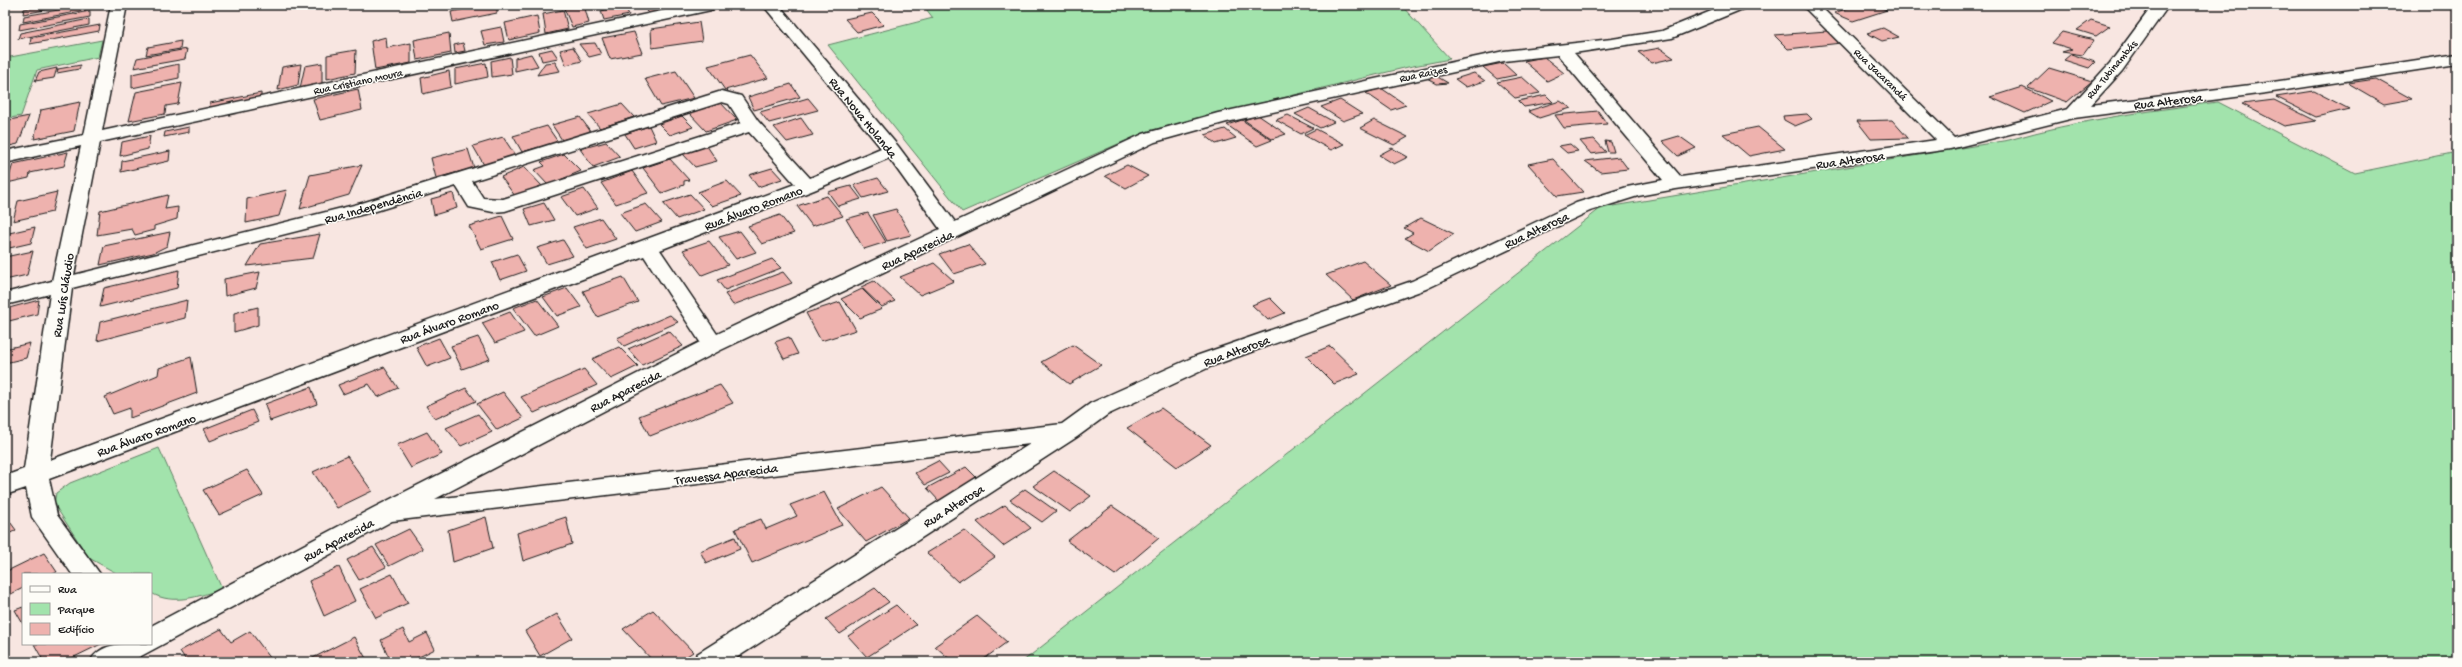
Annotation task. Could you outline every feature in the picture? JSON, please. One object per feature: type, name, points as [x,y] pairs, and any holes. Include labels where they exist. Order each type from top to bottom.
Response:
[{"type":"street","name":"Rua Luís Cláudio","points":[[86,573],[45,517],[36,475],[62,285],[90,139],[119,5]]},
{"type":"street","name":"Rua Cristiano Moura","points":[[5,157],[711,5]]},
{"type":"street","name":"Rua Nova Holanda","points":[[771,5],[892,150],[952,232]]},
{"type":"street","name":"Rua Raizes","points":[[1107,157],[1149,138],[1224,117],[1504,56],[1563,50],[1666,35],[1740,5]]},
{"type":"street","name":"Rua Jacarandá","points":[[1810,5],[1950,144]]},
{"type":"street","name":"Rua Tubinambás","points":[[2074,113],[2116,67],[2161,5]]},
{"type":"street","points":[[1563,50],[1676,183]]},
{"type":"street","name":"Rua Alterosa","points":[[707,662],[1069,431],[1099,409],[1204,362],[1419,285],[1583,207],[1634,192],[1676,183],[1950,144],[2074,113],[2266,88],[2457,59]]},
{"type":"street","name":"Rua Independência","points":[[5,298],[62,285],[369,207],[462,179],[702,101],[727,96],[735,100],[752,125]]},
{"type":"street","points":[[462,179],[476,203],[493,206],[505,205],[752,125],[807,186]]},
{"type":"street","name":"Rua Álvaro Romano","points":[[5,486],[648,247],[807,186],[892,150]]},
{"type":"street","name":"Rua Aparecida","points":[[152,637],[382,515],[713,345],[1107,157]]},
{"type":"street","points":[[648,247],[713,345]]},
{"type":"street","name":"Travessa Aparecida","points":[[382,515],[1069,431]]},
{"type":"street","name":"Rua Aparecida","points":[[104,662],[137,645]]},
{"type":"green space","points":[[923,5],[1401,5],[1450,59],[1408,67],[1148,131],[962,212],[828,45],[933,18]]},
{"type":"green space","points":[[102,40],[98,57],[37,70],[21,116],[5,119],[5,58]]},
{"type":"green space","points":[[2218,102],[2355,173],[2457,152],[2457,662],[1022,662],[1601,208],[2009,140],[2061,127],[2113,117]]},
{"type":"green space","points":[[159,448],[222,589],[195,597],[169,599],[160,597],[152,593],[152,573],[116,573],[89,558],[54,504],[56,493],[70,483]]},
{"type":"building","points":[[48,5],[72,5],[23,14],[24,9]]},
{"type":"building","points":[[92,5],[91,9],[23,22],[24,16]]},
{"type":"building","points":[[485,5],[497,5],[497,13],[453,22],[451,12]]},
{"type":"building","points":[[584,5],[589,23],[572,27],[563,6]]},
{"type":"building","points":[[646,5],[679,5],[680,8],[648,13]]},
{"type":"building","points":[[1857,5],[1873,5],[1887,10],[1853,21],[1834,13]]},
{"type":"building","points":[[625,6],[629,15],[604,20],[601,11]]},
{"type":"building","points":[[563,10],[568,29],[546,34],[543,14]]},
{"type":"building","points":[[90,11],[90,17],[19,30],[20,24]]},
{"type":"building","points":[[872,13],[884,25],[857,32],[845,19]]},
{"type":"building","points":[[537,16],[540,33],[509,40],[505,23]]},
{"type":"building","points":[[89,19],[89,25],[18,39],[20,33]]},
{"type":"building","points":[[2091,20],[2110,26],[2096,36],[2077,30]]},
{"type":"building","points":[[699,22],[702,41],[652,48],[651,29]]},
{"type":"building","points":[[100,25],[99,31],[30,44],[31,38]]},
{"type":"building","points":[[501,27],[504,42],[485,45],[481,31]]},
{"type":"building","points":[[1883,28],[1899,37],[1882,41],[1867,33]]},
{"type":"building","points":[[1827,31],[1841,43],[1788,49],[1774,35]]},
{"type":"building","points":[[634,32],[642,53],[610,59],[602,38]]},
{"type":"building","points":[[2062,32],[2094,40],[2083,55],[2062,52],[2072,49],[2052,43]]},
{"type":"building","points":[[449,33],[451,53],[417,60],[414,40]]},
{"type":"building","points":[[386,37],[387,48],[411,43],[411,63],[375,70],[371,41]]},
{"type":"building","points":[[181,41],[180,49],[146,55],[148,47]]},
{"type":"building","points":[[463,43],[465,51],[455,53],[454,45]]},
{"type":"building","points":[[595,43],[601,54],[589,57],[579,44]]},
{"type":"building","points":[[573,47],[582,61],[566,65],[560,50]]},
{"type":"building","points":[[1660,48],[1674,58],[1652,63],[1638,52]]},
{"type":"building","points":[[187,49],[185,59],[134,68],[137,58]]},
{"type":"building","points":[[552,49],[558,58],[542,61],[539,52]]},
{"type":"building","points":[[356,50],[355,73],[327,79],[327,55]]},
{"type":"building","points":[[531,54],[538,66],[515,71],[515,58]]},
{"type":"building","points":[[2071,54],[2095,62],[2089,68],[2064,60]]},
{"type":"building","points":[[750,55],[768,78],[725,90],[708,66]]},
{"type":"building","points":[[510,57],[512,74],[492,77],[491,61]]},
{"type":"building","points":[[1544,57],[1564,73],[1547,81],[1524,61]]},
{"type":"building","points":[[555,62],[560,71],[537,75],[545,63]]},
{"type":"building","points":[[322,63],[322,84],[300,88],[305,66]]},
{"type":"building","points":[[486,63],[488,77],[455,84],[455,69]]},
{"type":"building","points":[[1503,63],[1516,75],[1497,79],[1483,67]]},
{"type":"building","points":[[179,64],[179,78],[132,88],[132,74]]},
{"type":"building","points":[[301,64],[298,85],[278,90],[282,67]]},
{"type":"building","points":[[81,65],[79,69],[57,73],[58,69]]},
{"type":"building","points":[[57,68],[54,78],[35,81],[39,72]]},
{"type":"building","points":[[2049,68],[2092,81],[2067,102],[2028,88]]},
{"type":"building","points":[[449,71],[451,87],[423,94],[421,78]]},
{"type":"building","points":[[676,71],[694,98],[661,106],[645,79]]},
{"type":"building","points":[[1474,73],[1485,81],[1466,87],[1455,79]]},
{"type":"building","points":[[1436,76],[1448,83],[1437,84],[1427,78]]},
{"type":"building","points":[[1522,77],[1540,93],[1515,98],[1497,82]]},
{"type":"building","points":[[2376,79],[2412,99],[2384,104],[2348,83]]},
{"type":"building","points":[[182,83],[178,104],[166,106],[165,114],[129,121],[136,92]]},
{"type":"building","points":[[791,84],[800,97],[754,110],[748,97]]},
{"type":"building","points":[[2022,87],[2051,101],[2025,113],[1990,97]]},
{"type":"building","points":[[1381,88],[1406,105],[1391,110],[1366,93]]},
{"type":"building","points":[[358,89],[362,110],[320,120],[313,99]]},
{"type":"building","points":[[2314,91],[2349,109],[2316,117],[2276,97]]},
{"type":"building","points":[[261,93],[261,100],[209,114],[210,103]]},
{"type":"building","points":[[1546,95],[1553,102],[1524,107],[1518,101]]},
{"type":"building","points":[[808,98],[818,110],[769,123],[760,112]]},
{"type":"building","points":[[1340,100],[1362,114],[1343,121],[1321,107]]},
{"type":"building","points":[[2274,100],[2316,121],[2284,126],[2242,104]]},
{"type":"building","points":[[1560,101],[1571,108],[1539,118],[1528,111]]},
{"type":"building","points":[[80,102],[74,131],[34,139],[41,110]]},
{"type":"building","points":[[720,102],[737,120],[706,131],[689,113]]},
{"type":"building","points":[[622,104],[634,117],[600,128],[588,114]]},
{"type":"building","points":[[1309,108],[1334,122],[1320,128],[1295,114]]},
{"type":"building","points":[[1598,111],[1607,124],[1564,128],[1555,115]]},
{"type":"building","points":[[1807,114],[1812,119],[1795,126],[1784,120],[1783,116]]},
{"type":"building","points":[[1258,115],[1286,134],[1272,139],[1244,120]]},
{"type":"building","points":[[1288,115],[1313,128],[1301,134],[1276,120]]},
{"type":"building","points":[[29,116],[18,144],[5,147],[5,121]]},
{"type":"building","points":[[682,116],[693,127],[670,135],[659,124]]},
{"type":"building","points":[[580,117],[591,132],[562,140],[552,125]]},
{"type":"building","points":[[801,118],[813,135],[787,142],[774,127]]},
{"type":"building","points":[[1242,120],[1272,140],[1257,146],[1227,125]]},
{"type":"building","points":[[1374,120],[1408,137],[1394,145],[1360,128]]},
{"type":"building","points":[[1892,120],[1908,138],[1871,139],[1857,121]]},
{"type":"building","points":[[547,126],[558,142],[522,152],[513,136]]},
{"type":"building","points":[[649,126],[656,141],[634,148],[625,134]]},
{"type":"building","points":[[189,127],[189,132],[164,137],[165,132]]},
{"type":"building","points":[[1758,127],[1785,149],[1749,156],[1723,134]]},
{"type":"building","points":[[1225,129],[1236,138],[1216,144],[1205,135]]},
{"type":"building","points":[[1316,129],[1344,144],[1331,150],[1304,135]]},
{"type":"building","points":[[150,136],[148,149],[120,156],[122,142]]},
{"type":"building","points":[[1679,136],[1696,148],[1678,156],[1662,141]]},
{"type":"building","points":[[503,137],[515,155],[484,165],[473,146]]},
{"type":"building","points":[[1594,139],[1606,152],[1591,154],[1580,141]]},
{"type":"building","points":[[1605,141],[1611,142],[1614,152],[1608,152]]},
{"type":"building","points":[[606,142],[620,157],[593,167],[580,149]]},
{"type":"building","points":[[1570,144],[1578,151],[1567,153],[1559,146]]},
{"type":"building","points":[[707,146],[717,161],[695,167],[683,154]]},
{"type":"building","points":[[1392,148],[1408,157],[1394,164],[1379,155]]},
{"type":"building","points":[[468,149],[474,168],[436,178],[431,158]]},
{"type":"building","points":[[170,151],[169,161],[121,172],[122,161]]},
{"type":"building","points":[[68,152],[64,166],[30,173],[29,178],[7,183],[13,164]]},
{"type":"building","points":[[564,154],[581,171],[548,185],[534,170],[545,166],[541,162]]},
{"type":"building","points":[[1619,157],[1628,169],[1600,172],[1585,161]]},
{"type":"building","points":[[670,159],[689,180],[684,181],[684,185],[662,193],[643,168]]},
{"type":"building","points":[[1553,159],[1583,192],[1557,196],[1528,164]]},
{"type":"building","points":[[362,165],[349,195],[300,209],[310,175]]},
{"type":"building","points":[[1127,165],[1148,176],[1126,188],[1105,176]]},
{"type":"building","points":[[524,167],[543,187],[515,196],[501,177]]},
{"type":"building","points":[[772,168],[782,179],[758,187],[749,175]]},
{"type":"building","points":[[632,171],[648,193],[616,204],[601,183]]},
{"type":"building","points":[[878,178],[888,191],[863,198],[854,185]]},
{"type":"building","points":[[727,181],[741,196],[712,206],[698,192]]},
{"type":"building","points":[[851,186],[861,199],[838,206],[828,192]]},
{"type":"building","points":[[584,189],[598,208],[575,216],[561,197]]},
{"type":"building","points":[[287,190],[279,216],[246,223],[247,199]]},
{"type":"building","points":[[57,192],[52,212],[13,221],[18,201]]},
{"type":"building","points":[[453,193],[457,208],[434,215],[431,199]]},
{"type":"building","points":[[690,194],[704,209],[677,219],[663,203]]},
{"type":"building","points":[[168,195],[165,209],[178,207],[177,219],[154,226],[154,230],[135,235],[132,229],[97,235],[100,211]]},
{"type":"building","points":[[827,196],[843,216],[812,226],[797,206]]},
{"type":"building","points":[[544,203],[554,220],[531,226],[524,209]]},
{"type":"building","points":[[646,204],[662,222],[635,232],[620,213]]},
{"type":"building","points":[[896,209],[911,235],[887,241],[873,215]]},
{"type":"building","points":[[868,213],[886,242],[864,249],[846,219]]},
{"type":"building","points":[[780,215],[794,233],[762,244],[748,226]]},
{"type":"building","points":[[502,216],[513,239],[481,249],[469,226]]},
{"type":"building","points":[[601,218],[616,239],[587,249],[573,227]]},
{"type":"building","points":[[1421,218],[1454,234],[1429,251],[1405,238],[1413,233],[1404,228]]},
{"type":"building","points":[[35,227],[31,243],[5,249],[5,234]]},
{"type":"building","points":[[740,231],[756,252],[736,259],[719,237]]},
{"type":"building","points":[[170,232],[167,246],[153,253],[100,265],[104,246]]},
{"type":"building","points":[[320,234],[313,258],[247,266],[260,244]]},
{"type":"building","points":[[563,240],[573,256],[547,264],[537,248]]},
{"type":"building","points":[[709,241],[728,265],[702,275],[683,250]]},
{"type":"building","points":[[968,244],[985,264],[954,274],[939,254]]},
{"type":"building","points":[[33,251],[27,275],[5,280],[5,257]]},
{"type":"building","points":[[517,254],[526,271],[500,280],[492,262]]},
{"type":"building","points":[[772,259],[781,268],[725,290],[717,280]]},
{"type":"building","points":[[1363,261],[1391,285],[1353,300],[1326,275]]},
{"type":"building","points":[[934,263],[954,281],[920,295],[900,277]]},
{"type":"building","points":[[179,270],[177,288],[100,307],[104,288]]},
{"type":"building","points":[[260,272],[256,288],[225,296],[224,279]]},
{"type":"building","points":[[783,272],[792,283],[733,305],[725,294]]},
{"type":"building","points":[[623,277],[638,302],[597,317],[583,291]]},
{"type":"building","points":[[874,281],[895,301],[882,307],[861,287]]},
{"type":"building","points":[[567,288],[581,307],[557,316],[543,297]]},
{"type":"building","points":[[862,289],[882,309],[860,318],[841,299]]},
{"type":"building","points":[[1270,298],[1285,313],[1268,320],[1252,305]]},
{"type":"building","points":[[537,299],[558,326],[534,336],[513,308]]},
{"type":"building","points":[[39,300],[37,314],[5,322],[5,309]]},
{"type":"building","points":[[187,300],[185,318],[97,341],[100,322]]},
{"type":"building","points":[[840,302],[856,330],[821,341],[806,313]]},
{"type":"building","points":[[258,307],[258,325],[234,332],[234,313]]},
{"type":"building","points":[[510,312],[524,332],[495,343],[482,323]]},
{"type":"building","points":[[670,315],[678,322],[624,346],[617,338]]},
{"type":"building","points":[[669,331],[683,346],[642,365],[628,349]]},
{"type":"building","points":[[478,337],[490,359],[462,369],[451,346]]},
{"type":"building","points":[[789,337],[798,354],[784,359],[775,342]]},
{"type":"building","points":[[439,338],[450,358],[427,367],[416,347]]},
{"type":"building","points":[[30,343],[26,358],[5,363],[5,349]]},
{"type":"building","points":[[1073,345],[1101,365],[1069,384],[1041,362]]},
{"type":"building","points":[[1330,346],[1359,374],[1334,384],[1306,356]]},
{"type":"building","points":[[619,347],[638,366],[611,379],[592,359]]},
{"type":"building","points":[[191,357],[197,393],[130,418],[130,408],[113,414],[105,397],[158,375],[159,368]]},
{"type":"building","points":[[384,367],[398,388],[378,397],[369,384],[343,394],[338,385]]},
{"type":"building","points":[[584,369],[597,385],[534,413],[521,397]]},
{"type":"building","points":[[720,385],[733,403],[650,436],[639,416]]},
{"type":"building","points":[[311,387],[317,404],[270,421],[265,404]]},
{"type":"building","points":[[466,388],[476,401],[435,419],[426,406]]},
{"type":"building","points":[[503,392],[523,418],[497,430],[477,404]]},
{"type":"building","points":[[1161,408],[1211,445],[1177,467],[1127,428]]},
{"type":"building","points":[[252,410],[258,422],[210,441],[204,429]]},
{"type":"building","points":[[478,414],[492,432],[461,446],[446,428]]},
{"type":"building","points":[[427,432],[442,454],[411,468],[397,445]]},
{"type":"building","points":[[347,456],[372,491],[337,508],[313,472]]},
{"type":"building","points":[[938,461],[949,473],[925,485],[915,473]]},
{"type":"building","points":[[966,467],[979,480],[939,501],[927,488]]},
{"type":"building","points":[[247,470],[263,495],[219,515],[203,490]]},
{"type":"building","points":[[1054,471],[1091,496],[1070,512],[1033,486]]},
{"type":"building","points":[[881,487],[909,518],[866,542],[838,509]]},
{"type":"building","points":[[1025,489],[1056,511],[1042,522],[1010,500]]},
{"type":"building","points":[[824,492],[842,525],[752,563],[735,529],[761,519],[766,529],[797,516],[790,505]]},
{"type":"building","points":[[1005,505],[1031,528],[1003,546],[977,522]]},
{"type":"building","points":[[1112,506],[1159,538],[1115,575],[1067,541]]},
{"type":"building","points":[[5,515],[16,530],[5,536]]},
{"type":"building","points":[[486,517],[493,548],[453,562],[448,530]]},
{"type":"building","points":[[566,517],[572,544],[523,561],[517,533]]},
{"type":"building","points":[[409,529],[423,549],[389,566],[376,545]]},
{"type":"building","points":[[964,530],[995,557],[958,582],[927,553]]},
{"type":"building","points":[[735,537],[740,549],[706,563],[700,551]]},
{"type":"building","points":[[373,547],[386,567],[359,580],[347,560]]},
{"type":"building","points":[[44,553],[57,572],[22,573],[22,588],[5,597],[5,572]]},
{"type":"building","points":[[339,567],[355,601],[324,616],[309,581]]},
{"type":"building","points":[[392,574],[408,603],[376,618],[360,589]]},
{"type":"building","points":[[875,588],[889,602],[840,634],[826,619]]},
{"type":"building","points":[[896,605],[916,625],[867,657],[848,636]]},
{"type":"building","points":[[22,607],[22,622],[15,610]]},
{"type":"building","points":[[653,610],[693,652],[678,662],[654,662],[623,629]]},
{"type":"building","points":[[557,614],[572,638],[540,656],[525,631]]},
{"type":"building","points":[[977,616],[1007,642],[980,662],[953,662],[935,646]]},
{"type":"building","points":[[221,629],[231,642],[250,631],[271,659],[265,662],[187,662],[180,651]]},
{"type":"building","points":[[403,629],[409,642],[427,633],[435,649],[409,662],[391,662],[381,640]]},
{"type":"building","points":[[354,637],[368,662],[310,662],[309,660]]},
{"type":"building","points":[[35,645],[99,645],[64,662],[44,662]]}]
